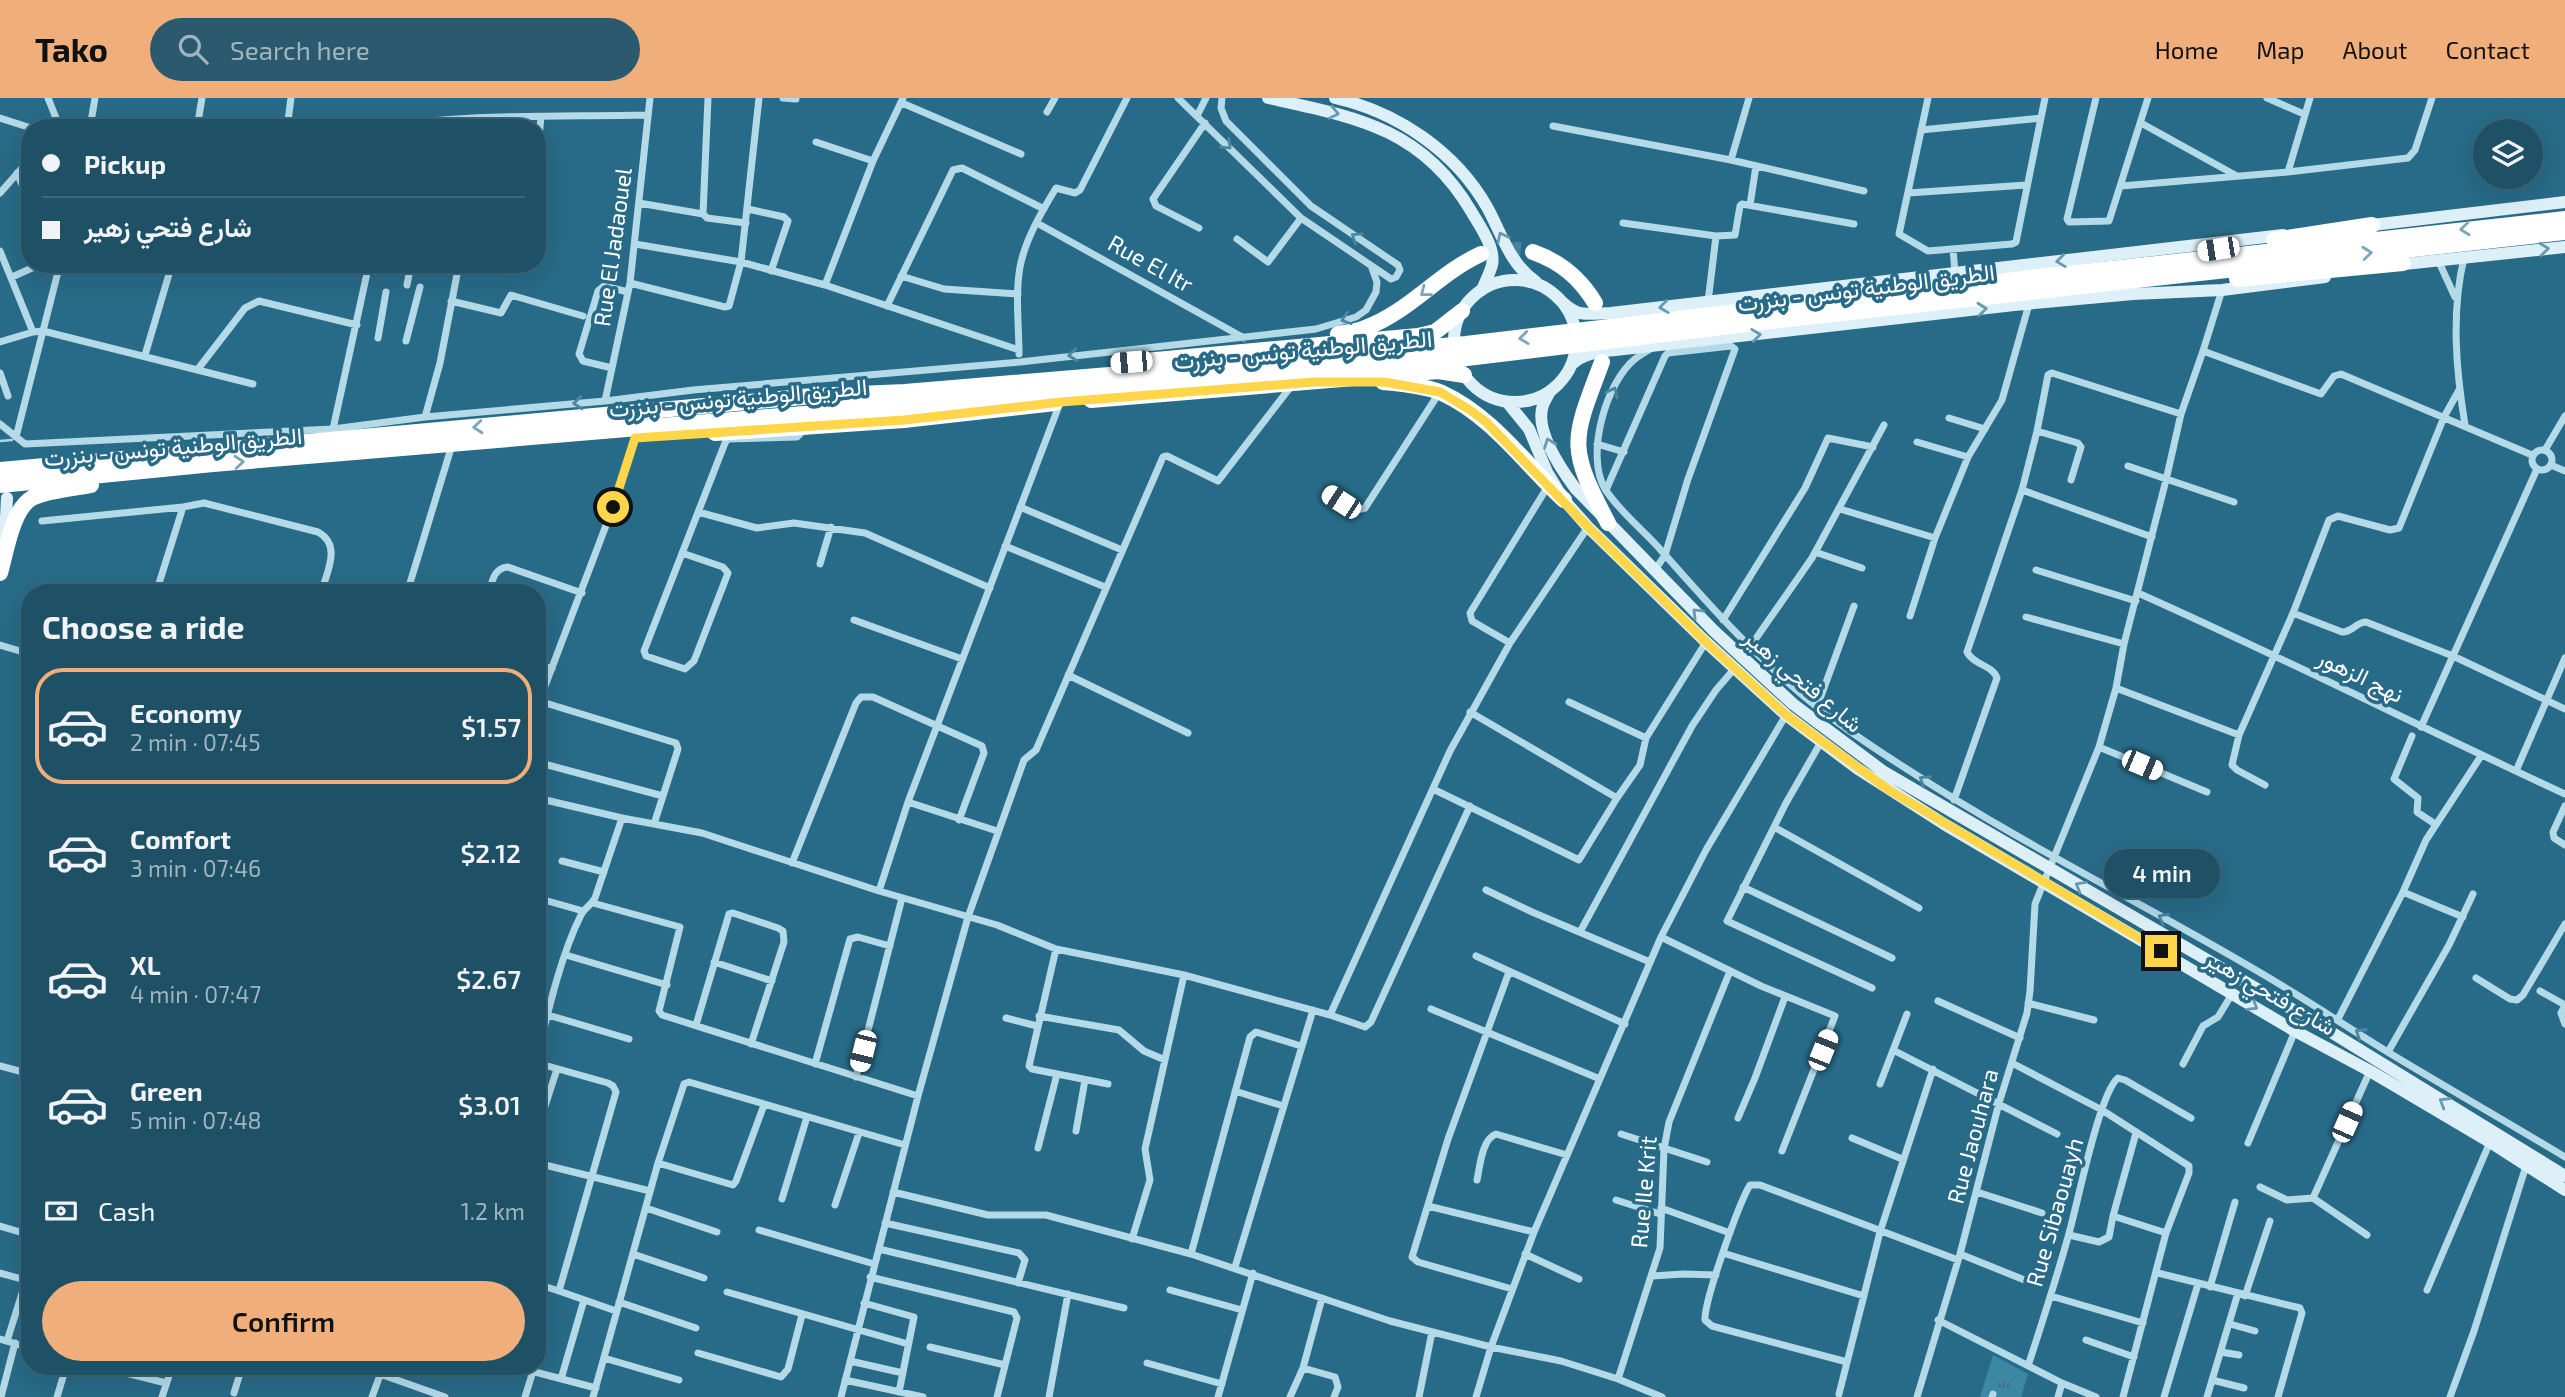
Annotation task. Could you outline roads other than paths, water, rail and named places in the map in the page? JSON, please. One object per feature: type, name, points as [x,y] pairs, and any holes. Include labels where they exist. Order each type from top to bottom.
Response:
[{"type":"highway","name":"الطريق الوطنية تونس - بنزرت","points":[[2,491],[213,464],[495,441],[2095,284],[2534,229],[2565,219]]},
{"type":"highway","points":[[2038,276],[2372,225]]},
{"type":"highway","name":"الطريق الوطنية تونس - بنزرت","points":[[1763,316],[2038,276],[2534,229],[2565,232]]},
{"type":"highway","points":[[1533,252],[1571,272],[1595,303]]},
{"type":"highway","points":[[1298,347],[1309,341],[1364,329],[1413,301],[1462,263],[1481,254]]},
{"type":"highway","points":[[2095,284],[2194,282],[2403,263]]},
{"type":"highway","points":[[813,396],[916,381],[1418,336],[1435,332],[1462,311]]},
{"type":"highway","points":[[1602,362],[1578,426],[1577,442],[1581,469],[1608,523]]},
{"type":"highway","points":[[495,441],[597,441],[904,420],[1061,402],[1438,371],[1464,375]]},
{"type":"highway","name":"الطريق الوطنية تونس - بنزرت","points":[[0,470],[813,396],[905,393],[1182,375]]},
{"type":"highway","points":[[1314,382],[1384,382],[1440,392],[1486,422],[1564,500]]},
{"type":"highway","points":[[2,491],[175,473],[213,464]]},
{"type":"highway","points":[[0,573],[15,521],[21,507],[30,499],[118,480]]},
{"type":"street","points":[[48,98],[56,119]]},
{"type":"street","points":[[198,119],[202,98]]},
{"type":"street","points":[[288,119],[291,98]]},
{"type":"street","name":"Rue El Jadaouel","points":[[605,401],[630,283],[650,98]]},
{"type":"street","points":[[703,214],[708,98]]},
{"type":"street","points":[[630,283],[727,307],[741,262],[759,98]]},
{"type":"street","points":[[783,98],[796,99]]},
{"type":"street","points":[[1047,112],[1055,98]]},
{"type":"street","points":[[1020,362],[1018,294],[1021,264],[1037,223],[1056,188],[1075,193],[1080,190],[1127,98]]},
{"type":"street","points":[[1178,98],[1301,218],[1372,268],[1391,279],[1396,277],[1400,270],[1398,265],[1311,206],[1226,121],[1221,108],[1222,98]]},
{"type":"street","points":[[1197,116],[1206,98]]},
{"type":"street","points":[[1268,98],[1371,123],[1397,136],[1435,164],[1461,195],[1488,243],[1492,265],[1482,290]]},
{"type":"street","points":[[1335,98],[1375,109],[1430,142],[1479,194],[1518,267],[1557,297],[1569,310],[1578,314],[1709,302],[2565,202]]},
{"type":"street","points":[[1731,160],[1749,98]]},
{"type":"street","points":[[1928,98],[1899,231],[1900,236],[1928,251],[2014,244],[2045,98]]},
{"type":"street","points":[[2096,98],[2068,220],[2109,221],[2148,98]]},
{"type":"street","points":[[2267,98],[2304,114]]},
{"type":"street","points":[[2288,172],[2310,98]]},
{"type":"street","points":[[2121,186],[2288,172],[2408,158],[2415,150],[2432,98]]},
{"type":"street","points":[[91,119],[94,100]]},
{"type":"street","points":[[825,285],[873,161],[903,100],[1021,154]]},
{"type":"street","points":[[442,119],[486,116],[648,115]]},
{"type":"street","points":[[0,118],[21,125]]},
{"type":"street","points":[[1921,130],[2041,118]]},
{"type":"street","points":[[1199,228],[1156,206],[1153,199],[1205,123]]},
{"type":"street","points":[[2140,123],[2237,176]]},
{"type":"street","points":[[1553,126],[1731,160],[1864,191]]},
{"type":"street","points":[[816,142],[873,161]]},
{"type":"street","points":[[1749,205],[1756,166]]},
{"type":"street","points":[[887,306],[951,174],[958,167],[1044,209]]},
{"type":"street","points":[[0,193],[21,170]]},
{"type":"street","points":[[18,173],[21,180]]},
{"type":"street","points":[[1908,193],[2026,185]]},
{"type":"street","points":[[639,203],[703,214],[707,218],[746,223]]},
{"type":"street","points":[[1623,223],[1716,236],[1735,236],[1740,206],[1749,205],[1854,223]]},
{"type":"street","points":[[748,209],[783,217],[788,221],[771,271]]},
{"type":"street","points":[[1237,239],[1268,262],[1301,218]]},
{"type":"street","name":"Rue El Itr","points":[[1037,223],[1244,338]]},
{"type":"street","points":[[1709,302],[1716,236]]},
{"type":"street","points":[[635,244],[741,262],[825,285],[1019,350]]},
{"type":"street","points":[[1570,365],[1588,354],[2029,304],[2305,281],[2403,263],[2565,247]]},
{"type":"street","points":[[1953,249],[1955,273]]},
{"type":"street","points":[[0,251],[33,332]]},
{"type":"street","points":[[2464,257],[2455,298],[2459,390],[2465,425]]},
{"type":"street","points":[[2438,260],[2455,298]]},
{"type":"street","points":[[0,424],[26,444],[332,429],[693,390],[1020,362],[1244,338],[1316,329],[1356,317],[1366,310],[1376,292],[1377,282],[1372,268]]},
{"type":"street","points":[[12,277],[21,273]]},
{"type":"street","points":[[16,437],[58,273]]},
{"type":"street","points":[[145,355],[169,273]]},
{"type":"street","points":[[332,429],[367,273]]},
{"type":"street","points":[[407,285],[409,273]]},
{"type":"street","points":[[425,417],[440,363],[457,273]]},
{"type":"street","points":[[901,276],[944,289],[1018,294]]},
{"type":"street","points":[[1545,288],[1513,280],[1497,283],[1482,290],[1462,311],[1454,341],[1456,358],[1464,375],[1482,393],[1507,401],[1522,401],[1537,398],[1551,390],[1562,379],[1570,365],[1575,347],[1575,329],[1568,312],[1557,297]]},
{"type":"street","points":[[612,368],[583,361],[579,354],[598,291],[604,286],[628,292]]},
{"type":"street","points":[[406,341],[420,287]]},
{"type":"street","name":"Rue Jaouhara","points":[[1917,1397],[1959,1257],[1999,1103],[2020,1038],[2028,1003],[2033,914],[2042,881],[2099,747],[2116,688],[2124,644],[2180,414],[2222,290]]},
{"type":"street","points":[[378,338],[386,292]]},
{"type":"street","points":[[451,301],[501,313],[511,295],[583,316]]},
{"type":"street","points":[[198,369],[245,308],[259,301],[357,325]]},
{"type":"street","points":[[1910,616],[1935,538],[1968,457],[2002,400],[2029,304]]},
{"type":"street","points":[[0,342],[43,331],[253,384]]},
{"type":"street","points":[[1606,490],[1668,353],[1731,346],[1735,349],[1688,479],[1665,555],[1654,571]]},
{"type":"street","points":[[1654,347],[1633,360],[1621,375],[1601,423],[1597,444],[1599,476],[1606,490],[1723,620],[1817,707],[2051,862],[2252,968],[2565,1157]]},
{"type":"street","points":[[2203,351],[2321,394],[2334,376],[2341,374],[2532,455]]},
{"type":"street","points":[[0,373],[8,396]]},
{"type":"street","points":[[1954,800],[1997,678],[1994,671],[1970,657],[1967,652],[2022,491],[2048,376],[2052,373],[2180,414]]},
{"type":"street","points":[[841,1397],[870,1277],[968,917],[1024,760],[1035,751],[1163,457],[1167,456],[1218,481],[1293,384]]},
{"type":"street","name":"شارع فتحي زهير","points":[[1551,390],[1542,406],[1541,417],[1556,461],[1575,488],[1654,571],[1752,667],[1828,732],[1913,790],[2051,862],[2565,1176]]},
{"type":"street","points":[[2264,785],[2232,765],[2239,735],[2294,614],[2329,520],[2338,516],[2390,530],[2399,528],[2444,417],[2459,390]]},
{"type":"street","points":[[1327,493],[1354,511],[1365,508],[1440,392]]},
{"type":"street","name":"شارع فتحي زهير","points":[[1507,401],[1528,429],[1547,472],[1564,500],[1588,527],[1706,642],[1786,715],[1821,742],[1889,790],[2295,1031],[2370,1071],[2490,1142],[2565,1190]]},
{"type":"street","points":[[879,891],[908,802],[1061,402]]},
{"type":"street","points":[[2545,450],[2565,416]]},
{"type":"street","points":[[1949,418],[1985,429]]},
{"type":"street","points":[[1750,647],[1815,552],[1884,425]]},
{"type":"street","points":[[682,553],[723,567],[728,573],[694,661],[685,669],[644,654],[682,553],[727,440],[797,437],[806,426]]},
{"type":"street","points":[[2037,431],[2078,443],[2081,447],[2071,480]]},
{"type":"street","points":[[546,684],[582,593],[635,438]]},
{"type":"street","points":[[1723,620],[1805,488],[1828,438],[1873,447]]},
{"type":"street","points":[[1917,442],[1968,457]]},
{"type":"street","points":[[410,584],[452,444]]},
{"type":"street","points":[[1597,444],[1624,452]]},
{"type":"street","points":[[2539,450],[2545,450],[2552,457],[2551,465],[2545,470],[2537,469],[2532,463],[2532,455],[2539,450]]},
{"type":"street","points":[[2551,465],[2565,471]]},
{"type":"street","points":[[2128,466],[2234,502]]},
{"type":"street","points":[[2421,727],[2537,469]]},
{"type":"street","points":[[1510,643],[1472,621],[1470,613],[1549,486]]},
{"type":"street","points":[[0,545],[6,519],[2,491]]},
{"type":"street","points":[[2022,491],[2152,537]]},
{"type":"street","points":[[42,521],[213,503],[326,536],[332,545],[332,555],[324,584]]},
{"type":"street","points":[[1020,507],[1122,550]]},
{"type":"street","points":[[159,584],[183,508]]},
{"type":"street","points":[[1840,509],[1935,538]]},
{"type":"street","points":[[698,512],[757,528],[794,523],[870,535],[989,588]]},
{"type":"street","points":[[820,564],[831,527]]},
{"type":"street","points":[[1330,1015],[1471,712],[1510,643],[1588,527]]},
{"type":"street","points":[[1005,546],[1105,587]]},
{"type":"street","points":[[1815,552],[1862,568]]},
{"type":"street","points":[[492,584],[496,571],[501,567],[508,567],[582,593]]},
{"type":"street","name":"نهج الزهور","points":[[2036,570],[2137,597],[2276,654],[2421,727],[2565,794]]},
{"type":"street","points":[[1817,707],[1854,607]]},
{"type":"street","points":[[2294,614],[2342,632],[2350,631],[2366,622],[2453,656],[2565,709]]},
{"type":"street","points":[[2026,617],[2124,644]]},
{"type":"street","points":[[853,620],[962,659]]},
{"type":"street","points":[[1433,789],[1579,860],[1640,765],[1646,738],[1706,642]]},
{"type":"street","points":[[0,645],[21,651]]},
{"type":"street","points":[[2516,771],[2565,659]]},
{"type":"street","points":[[546,667],[552,669]]},
{"type":"street","points":[[1580,932],[1692,726],[1716,690],[1735,668]]},
{"type":"street","points":[[1068,676],[1188,733]]},
{"type":"street","points":[[2116,688],[2239,735]]},
{"type":"street","points":[[792,863],[859,699],[865,696],[873,697],[978,743],[984,749],[959,820]]},
{"type":"street","points":[[1569,702],[1646,738]]},
{"type":"street","points":[[546,706],[676,743],[678,749],[654,824]]},
{"type":"street","points":[[1471,712],[1617,798]]},
{"type":"street","points":[[1476,1397],[1525,1254],[1661,937],[1706,850],[1786,715]]},
{"type":"street","points":[[2412,736],[2393,777],[2418,798],[2417,812],[2435,824]]},
{"type":"street","points":[[1821,742],[1727,921],[1872,988]]},
{"type":"street","points":[[2099,747],[2207,792]]},
{"type":"street","points":[[2338,1019],[2435,824],[2481,755]]},
{"type":"street","points":[[546,764],[663,796]]},
{"type":"street","points":[[546,799],[622,818],[702,833],[997,926],[1056,949],[1184,975],[1365,1027],[1371,1022],[1470,806]]},
{"type":"street","points":[[908,802],[997,831]]},
{"type":"street","points":[[2565,806],[2553,832],[2554,838],[2565,845]]},
{"type":"street","points":[[546,1023],[566,956],[583,911],[593,903],[622,818]]},
{"type":"street","points":[[1774,827],[1919,908]]},
{"type":"street","points":[[562,861],[604,872]]},
{"type":"street","points":[[1743,887],[1892,958]]},
{"type":"street","points":[[1486,890],[1650,962]]},
{"type":"street","points":[[2403,892],[2463,916]]},
{"type":"street","points":[[2388,1052],[2473,894]]},
{"type":"street","points":[[856,1077],[902,898]]},
{"type":"street","points":[[546,901],[583,911]]},
{"type":"street","points":[[593,903],[680,927],[660,1014],[918,1096]]},
{"type":"street","points":[[696,1025],[728,916],[733,913],[783,931],[785,942],[751,1044]]},
{"type":"street","points":[[2476,978],[2510,999],[2517,1000],[2523,995],[2565,924]]},
{"type":"street","points":[[815,1064],[850,939],[858,937],[890,946]]},
{"type":"street","points":[[1661,937],[1785,996],[1832,1014],[1835,1020],[1782,1151]]},
{"type":"street","points":[[1056,949],[1029,1066],[1032,1069],[1108,1084]]},
{"type":"street","points":[[566,956],[667,985]]},
{"type":"street","points":[[1476,956],[1625,1024]]},
{"type":"street","points":[[714,962],[772,981]]},
{"type":"street","name":"Rue Ile Krit","points":[[1618,1379],[1660,1248],[1664,1149],[1673,1111],[1730,971]]},
{"type":"street","points":[[1509,972],[1448,1139],[1412,1254],[1414,1260],[1512,1289]]},
{"type":"street","points":[[1132,1239],[1150,1180],[1145,1149],[1184,975]]},
{"type":"street","points":[[2539,991],[2565,1005],[2561,1013],[2565,1024]]},
{"type":"street","points":[[2183,1064],[2203,1026],[2218,1017],[2232,994]]},
{"type":"street","points":[[1738,1118],[1785,996]]},
{"type":"street","points":[[1938,1001],[2020,1038]]},
{"type":"street","points":[[2028,1003],[2094,1020]]},
{"type":"street","points":[[1432,1009],[1600,1079]]},
{"type":"street","points":[[1235,1267],[1313,1010]]},
{"type":"street","points":[[1880,1084],[1907,1014]]},
{"type":"street","points":[[548,1015],[629,1039]]},
{"type":"street","points":[[1040,1016],[1119,1030],[1144,1051],[1165,1060]]},
{"type":"street","points":[[1006,1018],[1037,1026]]},
{"type":"street","points":[[2248,1143],[2295,1031]]},
{"type":"street","points":[[1191,1254],[1250,1037],[1253,1033],[1301,1046]]},
{"type":"street","points":[[1894,1050],[2057,1133]]},
{"type":"street","points":[[2012,1063],[2102,1110],[2189,1166],[2189,1173],[2166,1233],[2158,1273],[2123,1397]]},
{"type":"street","points":[[0,1066],[21,1072]]},
{"type":"street","points":[[546,1066],[608,1083],[615,1088],[616,1093],[559,1291]]},
{"type":"street","points":[[546,1103],[557,1069]]},
{"type":"street","points":[[1839,1394],[1880,1232],[1933,1069]]},
{"type":"street","points":[[2313,1198],[2370,1071]]},
{"type":"street","points":[[1038,1148],[1057,1074]]},
{"type":"street","name":"Rue Sibaouayh","points":[[2028,1366],[2051,1296],[2102,1110],[2112,1083],[2118,1078],[2125,1080],[2191,1118]]},
{"type":"street","points":[[1076,1131],[1086,1080]]},
{"type":"street","points":[[593,1397],[658,1163],[684,1084],[689,1082],[905,1145]]},
{"type":"street","points":[[1235,1091],[1283,1106]]},
{"type":"street","points":[[658,1163],[733,1185],[764,1105]]},
{"type":"street","points":[[782,1199],[807,1117]]},
{"type":"street","points":[[835,1205],[859,1133]]},
{"type":"street","points":[[2069,1235],[2103,1241],[2109,1237],[2136,1133]]},
{"type":"street","points":[[1621,1134],[1707,1162]]},
{"type":"street","points":[[1476,1180],[1487,1141],[1492,1135],[1567,1155]]},
{"type":"street","points":[[1852,1138],[1902,1159]]},
{"type":"street","points":[[2427,1290],[2490,1142]]},
{"type":"street","points":[[546,1165],[650,1191]]},
{"type":"street","points":[[2450,1397],[2474,1331],[2526,1166]]},
{"type":"street","points":[[1847,1362],[1712,1326],[1705,1320],[1704,1315],[1723,1253],[1747,1189],[1752,1183],[1880,1232],[2027,1281]]},
{"type":"street","points":[[2260,1187],[2287,1199],[2313,1198],[2367,1235]]},
{"type":"street","points":[[893,1192],[988,1215],[1046,1215],[1235,1267],[1322,1298],[1432,1332],[1561,1361],[1618,1379],[1657,1396]]},
{"type":"street","points":[[1977,1192],[2042,1213]]},
{"type":"street","points":[[1616,1200],[1730,1233]]},
{"type":"street","points":[[2210,1287],[2235,1202]]},
{"type":"street","points":[[1428,1206],[1534,1232]]},
{"type":"street","points":[[646,1208],[717,1232]]},
{"type":"street","points":[[2113,1216],[2166,1233]]},
{"type":"street","points":[[2207,1397],[2230,1324],[2270,1221]]},
{"type":"street","points":[[885,1223],[1019,1253],[1024,1260],[1018,1283]]},
{"type":"street","points":[[0,1226],[21,1233]]},
{"type":"street","points":[[760,1230],[874,1264]]},
{"type":"street","points":[[879,1249],[1124,1308]]},
{"type":"street","points":[[1723,1253],[1864,1296]]},
{"type":"street","points":[[634,1254],[704,1278]]},
{"type":"street","points":[[1525,1254],[1579,1279]]},
{"type":"street","points":[[0,1273],[21,1279]]},
{"type":"street","points":[[1218,1397],[1253,1273]]},
{"type":"street","points":[[2158,1273],[2296,1306],[2302,1313],[2278,1397]]},
{"type":"street","points":[[1652,1276],[1716,1275]]},
{"type":"street","points":[[870,1277],[1014,1312],[1017,1318],[997,1397]]},
{"type":"street","points":[[2164,1397],[2198,1284]]},
{"type":"street","points":[[546,1287],[584,1300],[618,1306],[696,1328]]},
{"type":"street","points":[[1170,1290],[1242,1310]]},
{"type":"street","points":[[727,1292],[908,1344]]},
{"type":"street","points":[[1049,1397],[1068,1294]]},
{"type":"street","points":[[2051,1296],[2143,1323]]},
{"type":"street","points":[[1290,1397],[1303,1368],[1322,1298]]},
{"type":"street","points":[[561,1379],[584,1300]]},
{"type":"street","points":[[1,1397],[7,1341],[21,1301]]},
{"type":"street","points":[[864,1303],[913,1315],[899,1392]]},
{"type":"street","points":[[698,1353],[781,1377],[788,1369],[802,1315]]},
{"type":"street","points":[[1938,1320],[2062,1383],[2096,1397]]},
{"type":"street","points":[[2230,1324],[2255,1331]]},
{"type":"street","points":[[1419,1397],[1432,1332]]},
{"type":"street","points":[[2086,1340],[2134,1357]]},
{"type":"street","points":[[930,1347],[1005,1365]]},
{"type":"street","points":[[2221,1352],[2239,1355]]},
{"type":"street","points":[[604,1358],[679,1380]]},
{"type":"street","points":[[850,1361],[903,1373]]},
{"type":"street","points":[[1147,1363],[1222,1384]]},
{"type":"street","points":[[1303,1368],[1335,1377],[1338,1387],[1334,1397]]},
{"type":"street","points":[[57,1397],[64,1375]]},
{"type":"street","points":[[134,1375],[166,1383]]},
{"type":"street","points":[[162,1397],[169,1375]]},
{"type":"street","points":[[234,1393],[240,1375]]},
{"type":"street","points":[[372,1397],[380,1375]]},
{"type":"street","points":[[389,1375],[428,1394],[445,1397]]},
{"type":"street","points":[[525,1397],[532,1375]]},
{"type":"street","points":[[546,1375],[596,1388]]},
{"type":"street","points":[[845,1380],[923,1397]]},
{"type":"street","points":[[2212,1380],[2244,1388]]},
{"type":"street","points":[[2058,1397],[2062,1383]]},
{"type":"waterway","points":[[0,441],[12,440]]},
{"type":"tunnel","points":[[1481,254],[1517,250],[1533,252]]}]
